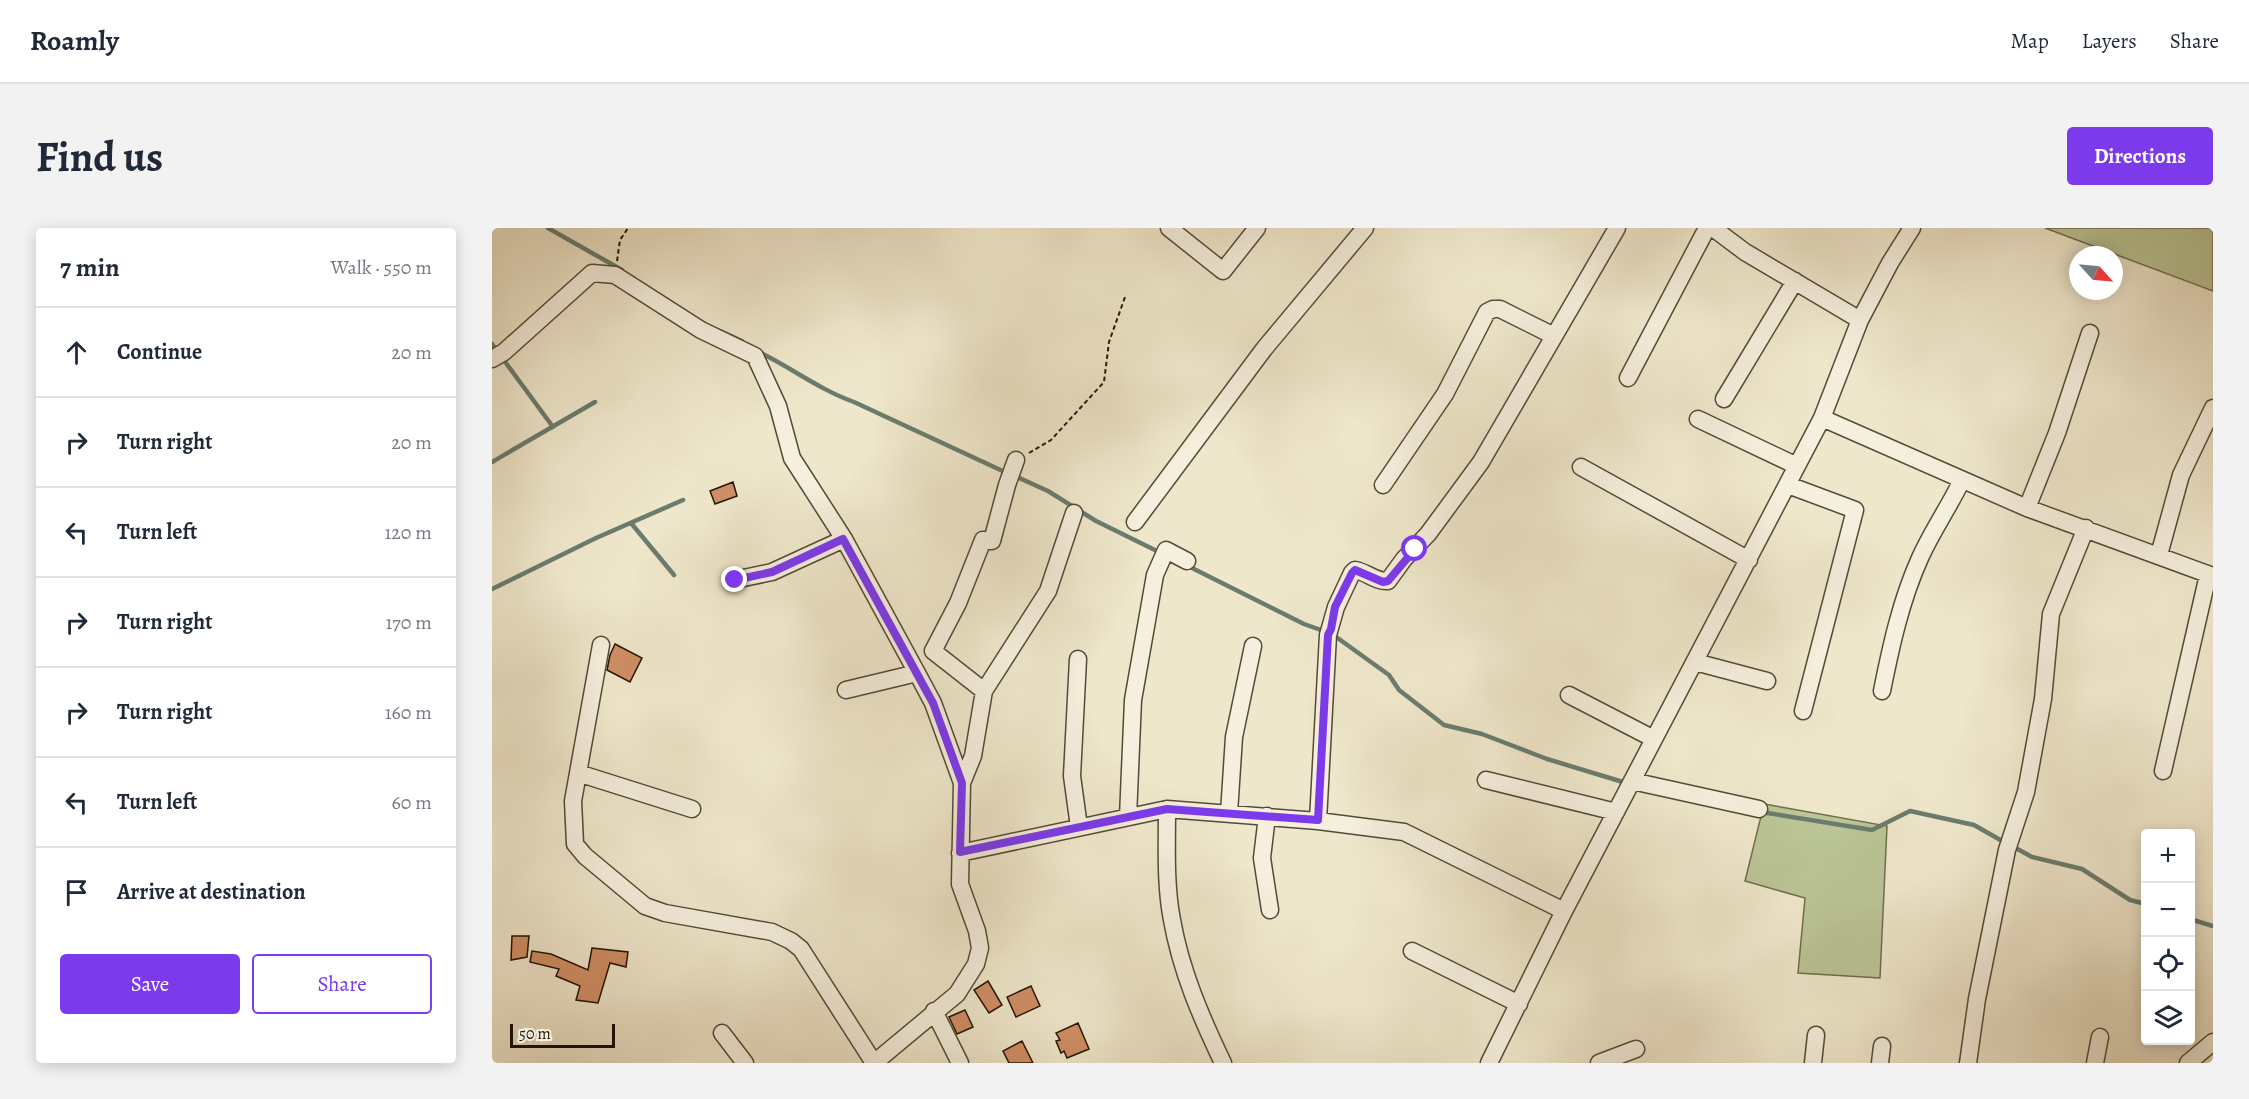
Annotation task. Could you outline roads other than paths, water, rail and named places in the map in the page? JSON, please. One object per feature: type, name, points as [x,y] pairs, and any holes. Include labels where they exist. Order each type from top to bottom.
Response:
[{"type":"street","points":[[1169,228],[1223,271],[1257,228]]},
{"type":"street","points":[[1135,522],[1264,349],[1365,228]]},
{"type":"street","points":[[1318,820],[1329,632],[1335,607],[1352,573],[1355,570],[1360,571],[1383,582],[1388,581],[1404,559],[1428,534],[1481,462],[1617,228]]},
{"type":"street","points":[[1628,378],[1707,228]]},
{"type":"street","points":[[1713,228],[1745,252],[1860,320]]},
{"type":"street","points":[[1489,1063],[1564,911],[1822,418],[1860,320],[1890,263],[1912,228]]},
{"type":"street","points":[[497,356],[592,273],[615,275],[701,330],[755,356],[778,406],[792,458],[843,539],[933,703],[962,783]]},
{"type":"street","points":[[1724,399],[1795,281]]},
{"type":"street","points":[[1383,485],[1445,394],[1487,312],[1500,309],[1554,336]]},
{"type":"street","points":[[2027,508],[2061,422],[2090,333]]},
{"type":"street","points":[[2159,555],[2181,475],[2213,408]]},
{"type":"street","points":[[1698,418],[1797,466]]},
{"type":"street","points":[[1822,418],[2027,508],[2211,575],[2163,771]]},
{"type":"street","points":[[1581,467],[1749,560]]},
{"type":"street","points":[[984,691],[933,651],[958,603],[983,540],[992,542],[1013,469]]},
{"type":"street","points":[[1881,691],[1910,582],[1921,556],[1962,480]]},
{"type":"street","points":[[1788,485],[1854,510],[1803,711]]},
{"type":"street","points":[[601,645],[573,801],[575,844],[585,856],[645,906],[665,913],[772,933],[791,941],[801,949],[874,1063],[957,994],[976,964],[980,948],[977,931],[960,884],[962,783],[973,756],[984,691],[1048,591],[1074,513]]},
{"type":"street","points":[[1968,1063],[1977,999],[2009,845],[2026,792],[2043,699],[2051,614],[2086,528]]},
{"type":"street","points":[[735,580],[772,572],[843,539]]},
{"type":"street","points":[[1128,817],[1133,700],[1155,575],[1166,550],[1187,561]]},
{"type":"street","points":[[1229,813],[1234,737],[1253,646]]},
{"type":"street","points":[[1078,659],[1072,776],[1079,827]]},
{"type":"street","points":[[1695,662],[1767,681]]},
{"type":"street","points":[[846,690],[917,673]]},
{"type":"street","points":[[1569,695],[1654,739]]},
{"type":"street","points":[[578,773],[692,808]]},
{"type":"street","points":[[1486,780],[1616,812]]},
{"type":"street","points":[[1632,782],[1759,810]]},
{"type":"street","points":[[1167,809],[1171,918],[1182,964],[1198,1011],[1223,1063]]},
{"type":"street","points":[[960,852],[1167,809],[1318,820],[1404,832],[1564,911]]},
{"type":"street","points":[[1268,816],[1262,858],[1270,910]]},
{"type":"street","points":[[1412,951],[1519,1004]]},
{"type":"street","points":[[934,1011],[960,1063]]},
{"type":"street","points":[[722,1033],[745,1063]]},
{"type":"street","points":[[1813,1063],[1816,1035]]},
{"type":"street","points":[[2095,1063],[2100,1037]]},
{"type":"street","points":[[2188,1063],[2213,1042]]},
{"type":"street","points":[[1880,1063],[1882,1046]]},
{"type":"street","points":[[1599,1063],[1636,1049]]},
{"type":"waterway","points":[[548,228],[622,270]]},
{"type":"waterway","points":[[720,331],[742,341]]},
{"type":"waterway","points":[[492,344],[553,427]]},
{"type":"waterway","points":[[759,352],[829,391],[1007,473]]},
{"type":"waterway","points":[[492,462],[595,402]]},
{"type":"waterway","points":[[1015,476],[1048,491],[1096,521],[1161,553]]},
{"type":"waterway","points":[[492,589],[596,538],[683,500]]},
{"type":"waterway","points":[[631,523],[674,575]]},
{"type":"waterway","points":[[1188,566],[1304,624],[1332,634],[1389,675],[1399,690],[1444,725],[1482,734],[1547,759],[1623,782]]},
{"type":"waterway","points":[[1761,812],[1872,830],[1910,811],[1974,825],[2004,842]]},
{"type":"waterway","points":[[2012,846],[2032,857],[2082,869],[2130,900],[2141,903]]},
{"type":"waterway","points":[[2195,921],[2213,926]]}]
